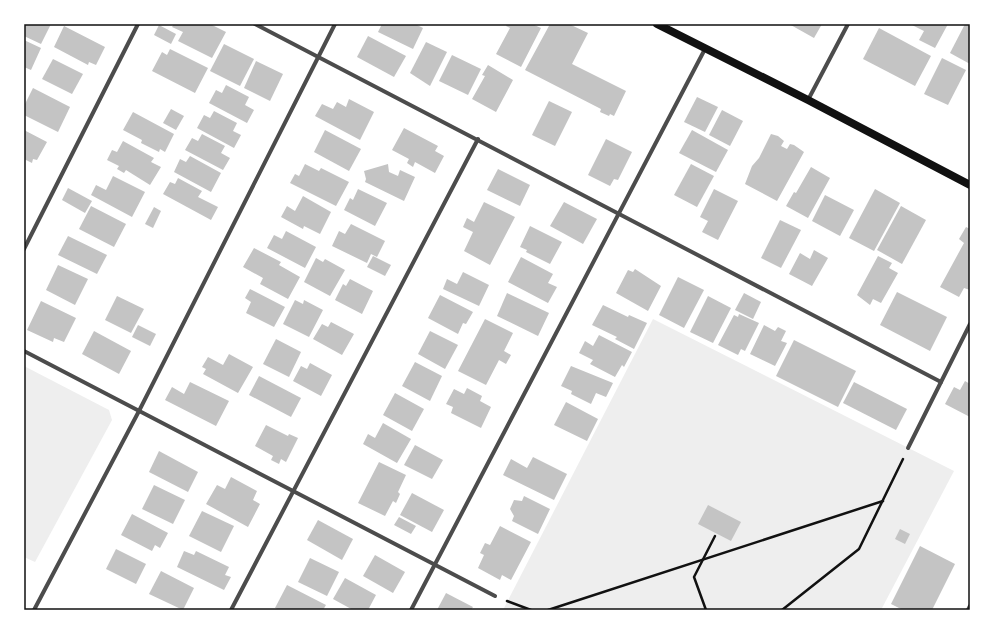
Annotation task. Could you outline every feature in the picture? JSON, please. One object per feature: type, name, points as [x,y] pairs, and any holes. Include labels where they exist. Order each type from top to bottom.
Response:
[{"type":"main road","points":[[657,24],[808,100],[970,185]]},
{"type":"street","points":[[24,249],[138,24]]},
{"type":"street","points":[[255,24],[619,212],[941,382]]},
{"type":"street","points":[[34,610],[139,411],[335,24]]},
{"type":"street","points":[[808,100],[848,24]]},
{"type":"street","points":[[411,610],[706,48]]},
{"type":"street","points":[[231,610],[478,139]]},
{"type":"street","points":[[908,448],[970,324]]},
{"type":"street","points":[[24,351],[495,596]]},
{"type":"street","points":[[968,610],[970,606]]},
{"type":"path","points":[[782,610],[859,550],[908,448]]},
{"type":"path","points":[[548,610],[883,501]]},
{"type":"path","points":[[706,610],[694,577],[715,536]]},
{"type":"path","points":[[495,596],[531,610]]},
{"type":"shaded area","points":[[653,319],[954,471],[881,610],[503,610]]},
{"type":"shaded area","points":[[24,366],[109,410],[112,420],[35,562],[24,557]]},
{"type":"building","points":[[24,24],[51,24],[41,44],[24,36]]},
{"type":"building","points":[[174,24],[210,24],[226,32],[212,58],[178,41],[183,32],[172,27]]},
{"type":"building","points":[[382,24],[415,24],[423,28],[413,49],[378,32]]},
{"type":"building","points":[[507,24],[532,24],[541,28],[521,67],[496,54],[510,28],[506,26]]},
{"type":"building","points":[[550,24],[569,24],[588,33],[572,64],[626,91],[614,116],[610,114],[609,116],[600,112],[601,109],[525,70]]},
{"type":"building","points":[[789,24],[822,24],[814,38]]},
{"type":"building","points":[[910,24],[948,24],[935,48],[919,40],[924,31]]},
{"type":"building","points":[[965,24],[970,24],[970,64],[950,53]]},
{"type":"building","points":[[159,25],[176,34],[171,44],[154,35]]},
{"type":"building","points":[[64,26],[105,47],[96,65],[89,62],[88,65],[54,47]]},
{"type":"building","points":[[879,28],[931,56],[915,86],[863,59]]},
{"type":"building","points":[[368,36],[406,56],[394,77],[357,57]]},
{"type":"building","points":[[24,40],[41,48],[31,70],[24,67]]},
{"type":"building","points":[[426,42],[447,52],[430,86],[410,73]]},
{"type":"building","points":[[224,44],[254,59],[240,86],[210,71]]},
{"type":"building","points":[[170,49],[208,68],[195,93],[152,71],[162,52],[167,55]]},
{"type":"building","points":[[452,55],[481,69],[468,95],[439,81]]},
{"type":"building","points":[[942,58],[966,70],[948,105],[924,94]]},
{"type":"building","points":[[53,59],[83,74],[72,94],[42,79]]},
{"type":"building","points":[[256,61],[283,74],[270,101],[244,88]]},
{"type":"building","points":[[488,65],[513,80],[496,112],[472,99],[485,76],[482,75]]},
{"type":"building","points":[[226,85],[249,97],[245,105],[254,110],[247,123],[209,103],[216,90],[222,93]]},
{"type":"building","points":[[33,88],[70,107],[58,132],[24,115],[24,106]]},
{"type":"building","points":[[697,97],[718,107],[705,132],[684,122]]},
{"type":"building","points":[[349,99],[374,112],[360,140],[315,116],[322,104],[333,109],[337,102],[346,107]]},
{"type":"building","points":[[549,101],[572,112],[555,146],[532,135]]},
{"type":"building","points":[[171,109],[184,116],[176,130],[163,123]]},
{"type":"building","points":[[722,110],[743,121],[730,146],[709,135]]},
{"type":"building","points":[[214,111],[237,123],[233,131],[241,135],[234,148],[197,128],[204,115],[210,118]]},
{"type":"building","points":[[133,112],[174,134],[165,152],[160,149],[159,152],[141,143],[142,140],[123,130]]},
{"type":"building","points":[[404,128],[438,146],[435,151],[444,156],[435,173],[415,162],[413,167],[407,163],[409,159],[392,150]]},
{"type":"building","points":[[24,130],[47,142],[37,160],[33,159],[32,163],[24,159]]},
{"type":"building","points":[[325,130],[361,149],[349,171],[314,152]]},
{"type":"building","points":[[692,130],[728,150],[716,172],[679,153]]},
{"type":"building","points":[[202,134],[225,146],[221,153],[230,158],[223,170],[185,150],[192,138],[198,141]]},
{"type":"building","points":[[771,134],[778,136],[784,141],[781,146],[787,149],[790,144],[794,145],[804,152],[777,201],[745,184],[752,166],[759,158]]},
{"type":"building","points":[[606,139],[632,152],[618,180],[614,179],[610,186],[588,175]]},
{"type":"building","points":[[123,141],[154,158],[151,162],[161,167],[150,185],[126,170],[124,173],[117,169],[119,166],[107,160],[112,150],[117,152]]},
{"type":"building","points":[[190,156],[221,173],[211,192],[174,172],[180,159],[186,162]]},
{"type":"building","points":[[305,164],[319,171],[321,168],[349,182],[336,206],[290,183],[295,174],[299,176]]},
{"type":"building","points":[[388,164],[389,172],[398,176],[400,170],[415,177],[404,201],[365,182],[366,179],[364,171]]},
{"type":"building","points":[[691,164],[714,176],[697,207],[674,195]]},
{"type":"building","points":[[811,167],[830,178],[808,218],[786,206],[794,192],[796,193]]},
{"type":"building","points":[[498,169],[530,185],[520,206],[487,190]]},
{"type":"building","points":[[113,176],[145,192],[132,217],[91,195],[96,185],[106,190]]},
{"type":"building","points":[[178,178],[202,191],[198,197],[218,207],[211,220],[163,194],[170,182],[175,184]]},
{"type":"building","points":[[68,188],[92,201],[85,213],[62,200]]},
{"type":"building","points":[[358,189],[387,203],[375,226],[344,210],[350,198],[353,200]]},
{"type":"building","points":[[714,189],[738,201],[718,240],[702,232],[708,221],[700,217]]},
{"type":"building","points":[[875,189],[900,203],[874,251],[849,238]]},
{"type":"building","points":[[825,195],[854,210],[840,236],[812,221]]},
{"type":"building","points":[[303,196],[331,212],[320,234],[304,226],[303,229],[281,217],[287,206],[295,211]]},
{"type":"building","points":[[484,202],[515,217],[490,265],[464,251],[473,232],[463,227],[467,218],[474,222]]},
{"type":"building","points":[[564,202],[597,219],[583,244],[550,226]]},
{"type":"building","points":[[91,206],[126,224],[114,247],[79,229]]},
{"type":"building","points":[[901,206],[926,220],[902,264],[877,250]]},
{"type":"building","points":[[154,207],[161,211],[153,228],[145,224]]},
{"type":"building","points":[[780,220],[801,230],[781,268],[761,258]]},
{"type":"building","points":[[351,224],[385,241],[377,257],[371,254],[367,263],[332,246],[339,231],[345,234]]},
{"type":"building","points":[[530,226],[562,242],[550,264],[526,252],[527,250],[520,247]]},
{"type":"building","points":[[966,227],[970,229],[970,290],[964,288],[959,297],[940,287],[964,243],[959,239]]},
{"type":"building","points":[[286,231],[316,247],[305,268],[267,248],[274,235],[282,239]]},
{"type":"building","points":[[68,236],[107,255],[97,274],[58,255]]},
{"type":"building","points":[[254,248],[281,262],[279,265],[300,277],[288,299],[260,284],[263,278],[243,267]]},
{"type":"building","points":[[814,250],[828,258],[812,286],[789,274],[800,253],[810,259]]},
{"type":"building","points":[[373,256],[391,265],[385,276],[367,267]]},
{"type":"building","points":[[878,256],[892,263],[889,268],[898,273],[881,303],[873,299],[870,305],[857,295]]},
{"type":"building","points":[[521,257],[553,274],[548,283],[557,287],[548,303],[508,282]]},
{"type":"building","points":[[316,258],[323,262],[325,259],[345,270],[330,296],[304,282]]},
{"type":"building","points":[[58,265],[88,279],[75,305],[46,290]]},
{"type":"building","points":[[635,269],[661,286],[648,311],[616,293],[628,270],[633,272]]},
{"type":"building","points":[[463,272],[489,285],[479,306],[443,289],[447,279],[457,284]]},
{"type":"building","points":[[678,277],[704,290],[684,328],[659,315]]},
{"type":"building","points":[[350,279],[373,291],[362,314],[335,300],[343,284],[346,286]]},
{"type":"building","points":[[250,289],[285,307],[274,327],[246,313],[251,302],[245,298]]},
{"type":"building","points":[[897,292],[947,317],[930,351],[880,325]]},
{"type":"building","points":[[507,293],[549,313],[538,336],[497,316]]},
{"type":"building","points":[[744,293],[761,302],[753,319],[735,310]]},
{"type":"building","points":[[440,295],[473,312],[466,324],[463,323],[458,334],[428,318]]},
{"type":"building","points":[[117,296],[144,309],[131,333],[105,320]]},
{"type":"building","points":[[708,296],[731,308],[713,343],[690,332]]},
{"type":"building","points":[[295,300],[303,304],[304,300],[323,310],[309,337],[283,324]]},
{"type":"building","points":[[41,301],[76,318],[64,342],[54,338],[53,342],[27,330]]},
{"type":"building","points":[[603,305],[628,317],[629,315],[647,323],[634,349],[615,339],[617,337],[592,325]]},
{"type":"building","points":[[739,314],[759,323],[745,351],[741,349],[738,355],[718,345],[734,315],[738,317]]},
{"type":"building","points":[[485,319],[513,333],[504,351],[511,355],[506,364],[499,360],[486,385],[458,371]]},
{"type":"building","points":[[331,322],[354,334],[342,355],[313,339],[322,324],[328,327]]},
{"type":"building","points":[[138,325],[156,334],[150,346],[132,337]]},
{"type":"building","points":[[764,325],[775,331],[778,327],[786,331],[781,341],[787,343],[775,366],[750,354]]},
{"type":"building","points":[[94,331],[131,351],[119,374],[82,354]]},
{"type":"building","points":[[430,331],[458,345],[445,369],[418,354]]},
{"type":"building","points":[[599,335],[632,352],[624,367],[622,365],[615,377],[590,364],[593,360],[579,353],[585,341],[593,346]]},
{"type":"building","points":[[276,339],[301,352],[289,377],[263,364]]},
{"type":"building","points":[[794,340],[856,371],[838,407],[776,376]]},
{"type":"building","points":[[229,354],[253,367],[238,393],[203,374],[206,369],[202,367],[208,357],[223,365]]},
{"type":"building","points":[[415,362],[442,376],[430,401],[402,386]]},
{"type":"building","points":[[310,363],[332,375],[321,396],[293,381],[301,366],[307,369]]},
{"type":"building","points":[[571,366],[613,383],[606,397],[596,393],[591,404],[571,394],[572,391],[561,386]]},
{"type":"building","points":[[259,376],[301,398],[291,417],[249,395]]},
{"type":"building","points":[[965,381],[970,384],[970,417],[945,404],[954,387],[960,390]]},
{"type":"building","points":[[190,382],[229,401],[216,426],[165,400],[172,387],[184,394]]},
{"type":"building","points":[[854,382],[907,409],[896,430],[843,403]]},
{"type":"building","points":[[467,388],[482,396],[480,401],[491,407],[481,428],[451,413],[453,407],[446,404],[454,389],[464,394]]},
{"type":"building","points":[[395,393],[424,409],[412,431],[383,415]]},
{"type":"building","points":[[566,402],[598,419],[587,441],[554,425]]},
{"type":"building","points":[[383,423],[411,439],[397,463],[363,444],[368,434],[375,438]]},
{"type":"building","points":[[266,425],[288,436],[289,434],[298,438],[286,462],[281,459],[279,464],[271,460],[273,456],[255,446]]},
{"type":"building","points":[[415,445],[443,460],[432,479],[404,465]]},
{"type":"building","points":[[159,451],[198,472],[188,492],[149,472]]},
{"type":"building","points":[[533,457],[567,474],[554,500],[503,475],[511,459],[527,468]]},
{"type":"building","points":[[379,462],[406,475],[398,492],[400,494],[396,503],[393,501],[385,516],[358,503]]},
{"type":"building","points":[[231,477],[257,491],[253,500],[260,504],[248,527],[206,504],[217,485],[225,489]]},
{"type":"building","points":[[154,485],[185,500],[173,524],[142,509]]},
{"type":"building","points":[[412,493],[444,510],[432,532],[400,515]]},
{"type":"building","points":[[524,496],[550,509],[538,534],[512,521],[514,516],[510,509],[514,500],[522,501]]},
{"type":"building","points":[[708,505],[741,522],[731,541],[698,524]]},
{"type":"building","points":[[202,511],[234,526],[221,552],[189,536]]},
{"type":"building","points":[[132,514],[168,533],[160,548],[155,545],[152,551],[121,535]]},
{"type":"building","points":[[399,517],[416,526],[411,534],[394,525]]},
{"type":"building","points":[[318,520],[353,539],[342,560],[307,540]]},
{"type":"building","points":[[500,526],[531,542],[511,580],[502,575],[500,580],[478,568],[484,555],[480,553],[485,543],[490,545]]},
{"type":"building","points":[[900,529],[910,534],[905,544],[895,539]]},
{"type":"building","points":[[920,546],[955,564],[932,610],[903,610],[891,604]]},
{"type":"building","points":[[116,549],[146,564],[136,584],[106,569]]},
{"type":"building","points":[[184,551],[194,555],[196,551],[229,567],[225,575],[231,577],[224,590],[177,567]]},
{"type":"building","points":[[375,555],[405,572],[393,593],[363,576]]},
{"type":"building","points":[[310,558],[339,572],[327,596],[298,582]]},
{"type":"building","points":[[161,571],[194,588],[183,610],[149,594]]},
{"type":"building","points":[[345,578],[376,595],[368,610],[353,610],[333,599]]},
{"type":"building","points":[[287,585],[326,605],[323,610],[280,610],[275,608]]},
{"type":"building","points":[[446,593],[473,607],[471,610],[437,610]]}]
